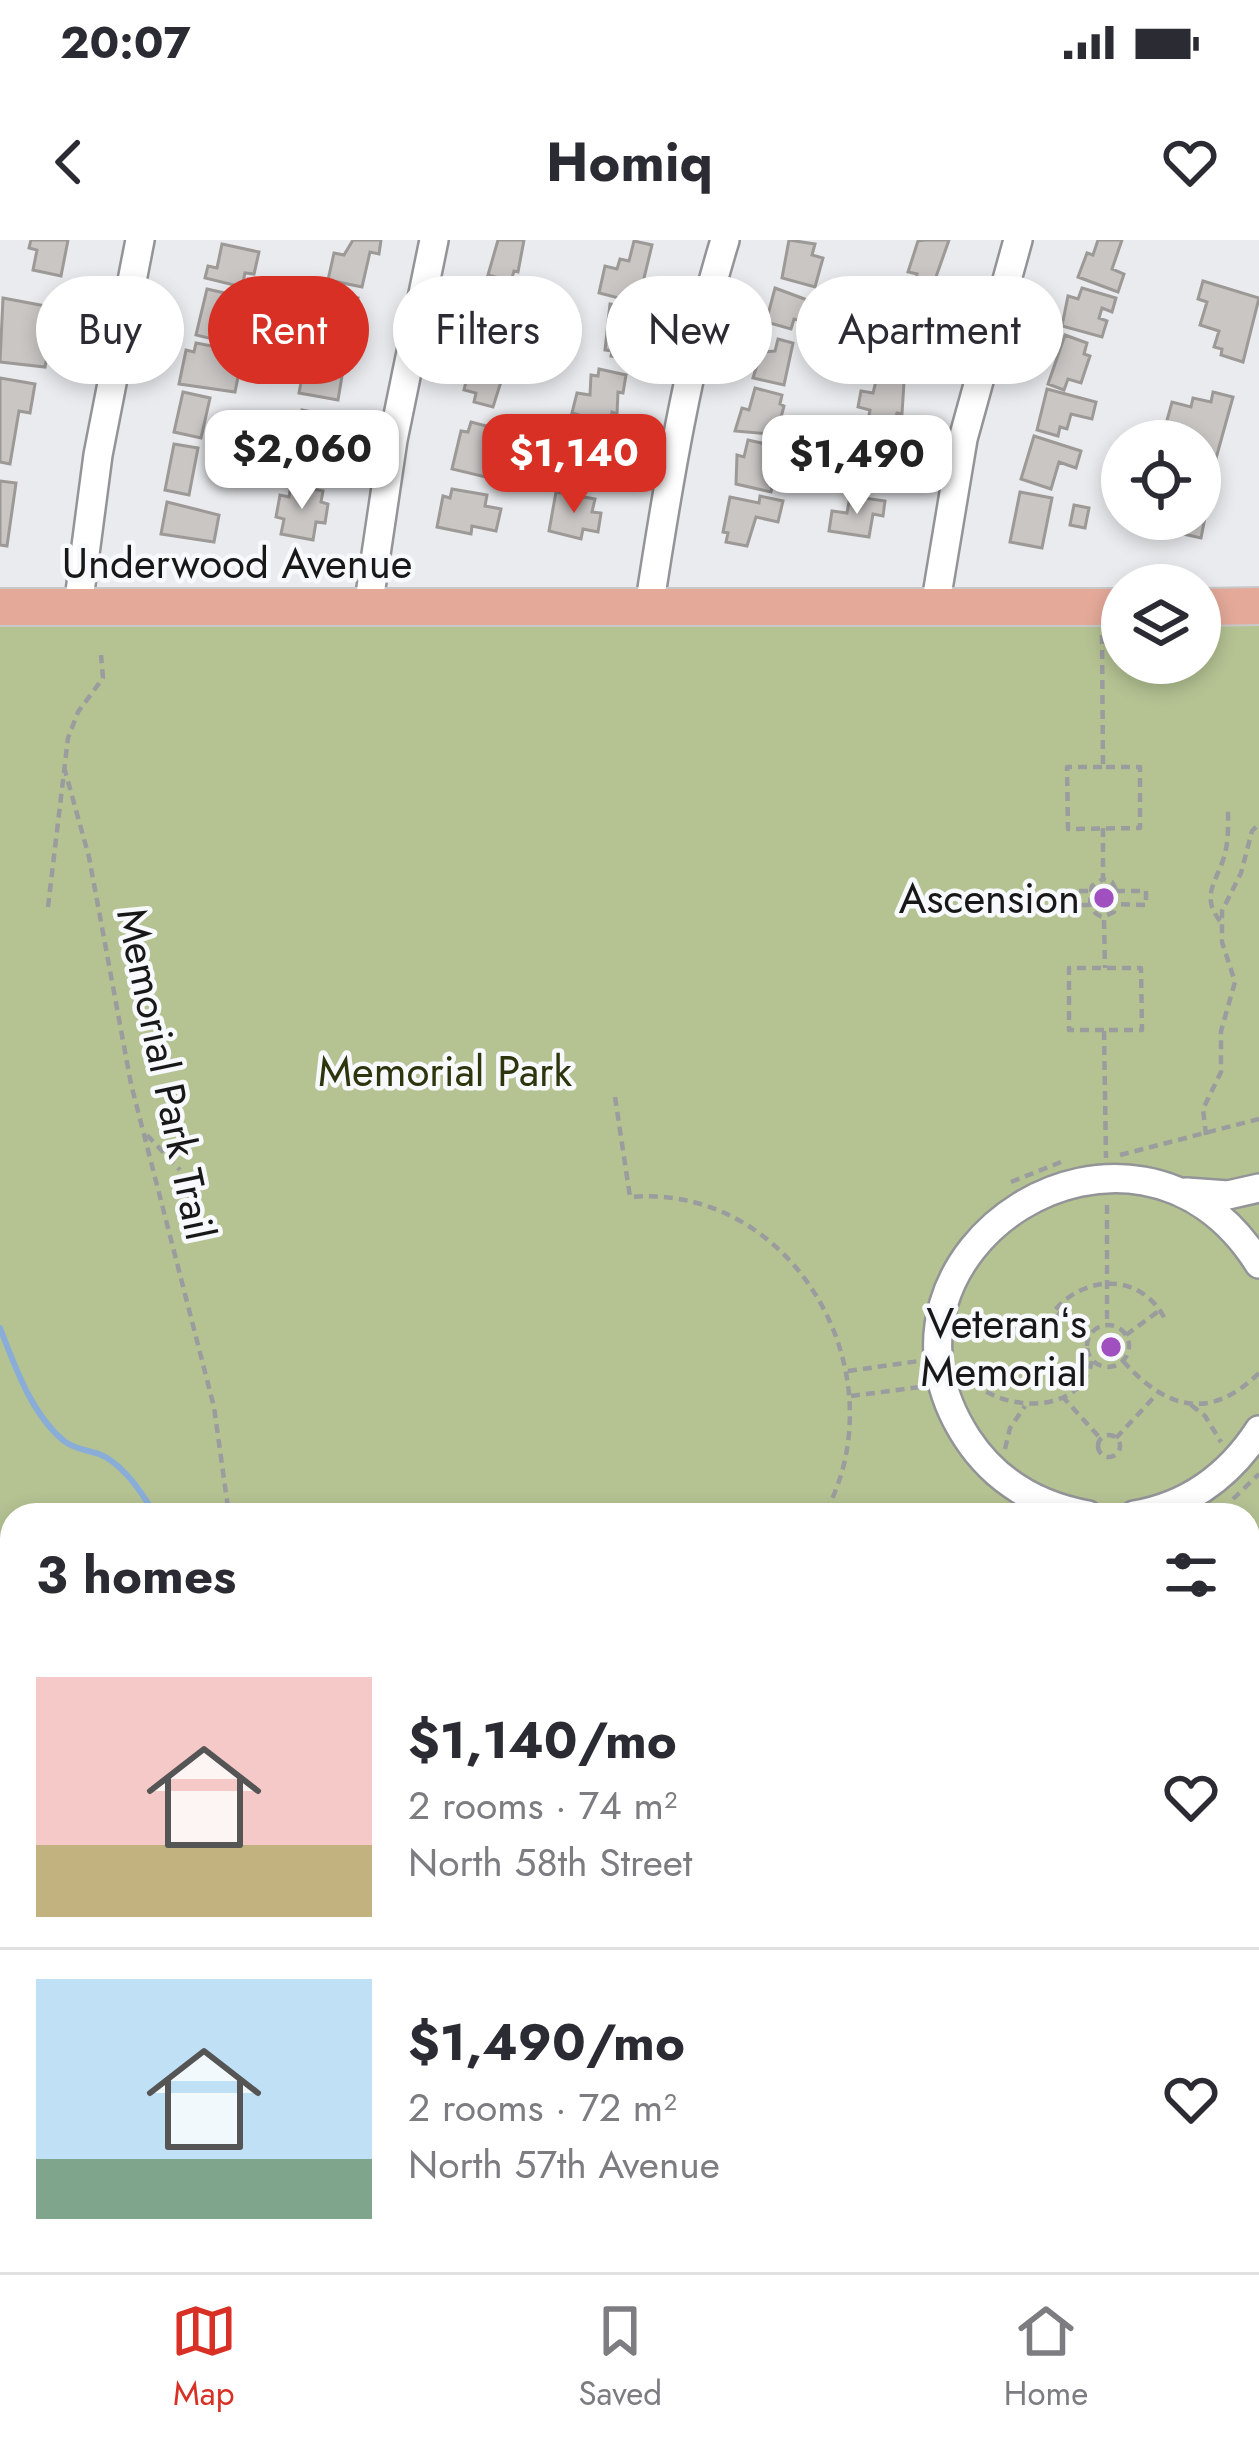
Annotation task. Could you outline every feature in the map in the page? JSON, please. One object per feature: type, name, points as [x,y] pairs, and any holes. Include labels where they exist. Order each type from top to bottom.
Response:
[{"type":"main road","points":[[1221,607],[1259,606]]},
{"type":"main road","name":"Underwood Avenue","points":[[0,608],[935,607],[1101,620]]},
{"type":"street","points":[[78,607],[98,455],[140,240]]},
{"type":"street","points":[[368,608],[393,440],[434,240]]},
{"type":"street","points":[[649,608],[682,406],[725,240]]},
{"type":"street","points":[[935,607],[963,439],[1018,240]]},
{"type":"street","points":[[1042,1503],[1006,1480],[976,1452],[948,1400],[940,1346],[945,1303],[977,1241],[998,1219],[1047,1190],[1106,1167],[1178,1191],[1228,1195],[1259,1187]]},
{"type":"street","points":[[1178,1191],[1215,1213],[1259,1264]]},
{"type":"street","points":[[1179,1503],[1226,1472],[1259,1430]]},
{"type":"path","points":[[48,907],[68,738],[78,712],[103,678],[101,655]]},
{"type":"path","points":[[1103,766],[1108,684]]},
{"type":"path","points":[[1103,766],[1140,766],[1140,828],[1068,829],[1067,767],[1103,766]]},
{"type":"path","name":"Memorial Park Trail","points":[[64,767],[89,857],[124,1052],[214,1407],[228,1503]]},
{"type":"path","points":[[1220,921],[1209,899],[1210,884],[1223,860],[1228,807]]},
{"type":"path","points":[[1206,1135],[1203,1109],[1221,1072],[1221,1031],[1235,982],[1220,921],[1224,901],[1241,873],[1252,831],[1259,824]]},
{"type":"path","points":[[1103,828],[1103,879]]},
{"type":"path","points":[[1103,917],[1114,912],[1116,904],[1112,882],[1103,879],[1094,883],[1091,905],[1103,917],[1105,968]]},
{"type":"path","points":[[1091,891],[1060,891],[1060,905],[1091,905]]},
{"type":"path","points":[[1116,891],[1146,891],[1146,905],[1116,904]]},
{"type":"path","points":[[1069,968],[1141,968],[1142,1030],[1104,1030],[1069,1030],[1069,968]]},
{"type":"path","points":[[1104,1030],[1107,1325]]},
{"type":"path","points":[[615,1096],[630,1197],[697,1199],[740,1218],[778,1250],[815,1296],[848,1371],[850,1396],[845,1462],[829,1503]]},
{"type":"path","points":[[1106,1167],[1259,1118]]},
{"type":"path","points":[[143,1132],[180,1170]]},
{"type":"path","points":[[1047,1322],[1078,1289],[1107,1283],[1143,1291],[1166,1321]]},
{"type":"path","points":[[1126,1335],[1161,1309]]},
{"type":"path","points":[[1054,1311],[1090,1334]]},
{"type":"path","points":[[1107,1325],[1126,1335],[1129,1347],[1123,1361],[1104,1368],[1086,1351],[1090,1334],[1107,1325]]},
{"type":"path","points":[[848,1371],[920,1360]]},
{"type":"path","points":[[966,1377],[993,1399],[1025,1406],[1062,1396],[1082,1381],[1092,1361]]},
{"type":"path","points":[[1123,1361],[1157,1394],[1191,1405],[1214,1426],[1224,1450],[1226,1472]]},
{"type":"path","points":[[1191,1405],[1236,1394],[1259,1373]]},
{"type":"path","points":[[850,1396],[923,1387]]},
{"type":"path","points":[[1116,1438],[1157,1394]]},
{"type":"path","points":[[1062,1396],[1101,1439]]},
{"type":"path","points":[[1006,1480],[1006,1438],[1025,1406]]},
{"type":"path","points":[[1116,1438],[1119,1448],[1109,1457],[1098,1450],[1101,1439],[1116,1438]]},
{"type":"green space","name":"Memorial Park","points":[[0,626],[1101,627],[1101,684],[1221,684],[1221,626],[1259,626],[1259,1503],[0,1503]]},
{"type":"building","points":[[31,240],[68,240],[61,276],[33,270],[37,250],[29,248]]},
{"type":"building","points":[[353,240],[381,240],[379,254],[370,252],[365,276],[329,276],[334,253],[344,255]]},
{"type":"building","points":[[498,240],[524,240],[518,272],[488,275]]},
{"type":"building","points":[[789,240],[815,244],[812,255],[823,258],[818,276],[796,276],[796,282],[782,278]]},
{"type":"building","points":[[949,240],[936,276],[908,272],[918,241]]},
{"type":"building","points":[[1098,240],[1122,240],[1112,269],[1124,274],[1118,292],[1078,277]]},
{"type":"building","points":[[634,241],[652,245],[645,276],[606,276],[606,295],[599,293],[605,266],[617,269],[620,259],[629,261]]},
{"type":"building","points":[[222,244],[259,252],[254,274],[205,278],[208,266],[217,268]]},
{"type":"building","points":[[1203,281],[1259,298],[1243,362],[1221,355],[1222,349],[1214,347],[1219,331],[1200,325],[1207,302],[1198,299]]},
{"type":"building","points":[[775,288],[796,296],[791,329],[772,324]]},
{"type":"building","points":[[1082,288],[1116,298],[1112,312],[1102,308],[1099,318],[1107,321],[1102,337],[1063,326],[1068,296],[1078,299]]},
{"type":"building","points":[[207,289],[208,289],[208,338],[196,335]]},
{"type":"building","points":[[3,298],[36,304],[36,366],[0,362]]},
{"type":"building","points":[[1065,335],[1087,343],[1084,354],[1090,356],[1081,383],[1068,379],[1064,390],[1048,384],[1063,384]]},
{"type":"building","points":[[778,339],[793,343],[784,385],[772,382]]},
{"type":"building","points":[[196,343],[208,345],[208,384],[237,384],[235,392],[179,384],[184,384],[186,350],[194,352]]},
{"type":"building","points":[[599,369],[606,371],[606,384],[624,384],[609,426],[572,413],[577,393],[590,395],[591,375],[598,376]]},
{"type":"building","points":[[0,378],[35,384],[30,413],[19,411],[10,464],[0,462]]},
{"type":"building","points":[[301,384],[341,384],[338,400],[299,393]]},
{"type":"building","points":[[465,384],[500,384],[493,407],[474,402],[476,393],[464,390]]},
{"type":"building","points":[[875,384],[904,384],[902,414],[897,413],[892,432],[876,429],[878,422],[868,420],[870,410],[858,407],[861,391],[873,393]]},
{"type":"building","points":[[755,388],[782,395],[779,425],[772,423],[769,434],[735,431],[742,408],[749,410]]},
{"type":"building","points":[[1047,389],[1096,402],[1092,419],[1071,414],[1067,429],[1060,427],[1058,436],[1037,430]]},
{"type":"building","points":[[183,392],[210,398],[201,438],[174,432]]},
{"type":"building","points":[[1213,392],[1233,397],[1221,440],[1221,420],[1167,420],[1172,402],[1191,407],[1193,398],[1211,402]]},
{"type":"building","points":[[302,410],[327,415],[322,436],[333,439],[325,475],[283,461],[287,445],[294,446]]},
{"type":"building","points":[[259,413],[285,419],[280,442],[254,437]]},
{"type":"building","points":[[471,422],[494,428],[491,440],[502,443],[494,479],[452,469],[461,431],[468,432]]},
{"type":"building","points":[[866,435],[897,441],[887,489],[865,484],[867,474],[859,472]]},
{"type":"building","points":[[585,436],[618,442],[618,465],[612,464],[610,476],[579,470]]},
{"type":"building","points":[[1034,436],[1081,451],[1076,468],[1059,462],[1051,489],[1021,479]]},
{"type":"building","points":[[748,440],[770,445],[764,474],[774,476],[771,492],[736,484],[737,455],[744,457]]},
{"type":"building","points":[[174,444],[198,448],[189,495],[165,490]]},
{"type":"building","points":[[527,460],[549,465],[546,484],[524,479]]},
{"type":"building","points":[[0,481],[16,483],[7,546],[0,545]]},
{"type":"building","points":[[291,485],[323,491],[321,502],[328,504],[325,523],[316,522],[313,540],[281,534],[284,519],[276,517],[280,495],[289,497]]},
{"type":"building","points":[[452,489],[487,495],[485,506],[501,509],[496,531],[472,526],[471,534],[437,527],[443,496],[450,498]]},
{"type":"building","points":[[556,492],[595,499],[592,512],[601,513],[598,532],[583,529],[581,539],[549,531]]},
{"type":"building","points":[[1020,492],[1052,498],[1042,548],[1010,542]]},
{"type":"building","points":[[760,496],[783,501],[778,522],[756,517],[747,546],[726,542],[728,533],[723,532],[730,497],[759,503]]},
{"type":"building","points":[[850,496],[885,501],[883,516],[873,514],[869,537],[829,531],[832,511],[847,513]]},
{"type":"building","points":[[167,502],[219,515],[214,542],[161,534]]},
{"type":"building","points":[[1074,505],[1089,508],[1085,528],[1070,525]]},
{"type":"waterway","points":[[0,1328],[25,1389],[52,1430],[68,1444],[116,1464],[147,1503]]},
{"type":"place","name":"Ascension","points":[[1104,898]]},
{"type":"place","name":"Veteranʻs Memorial","points":[[1111,1347]]}]
